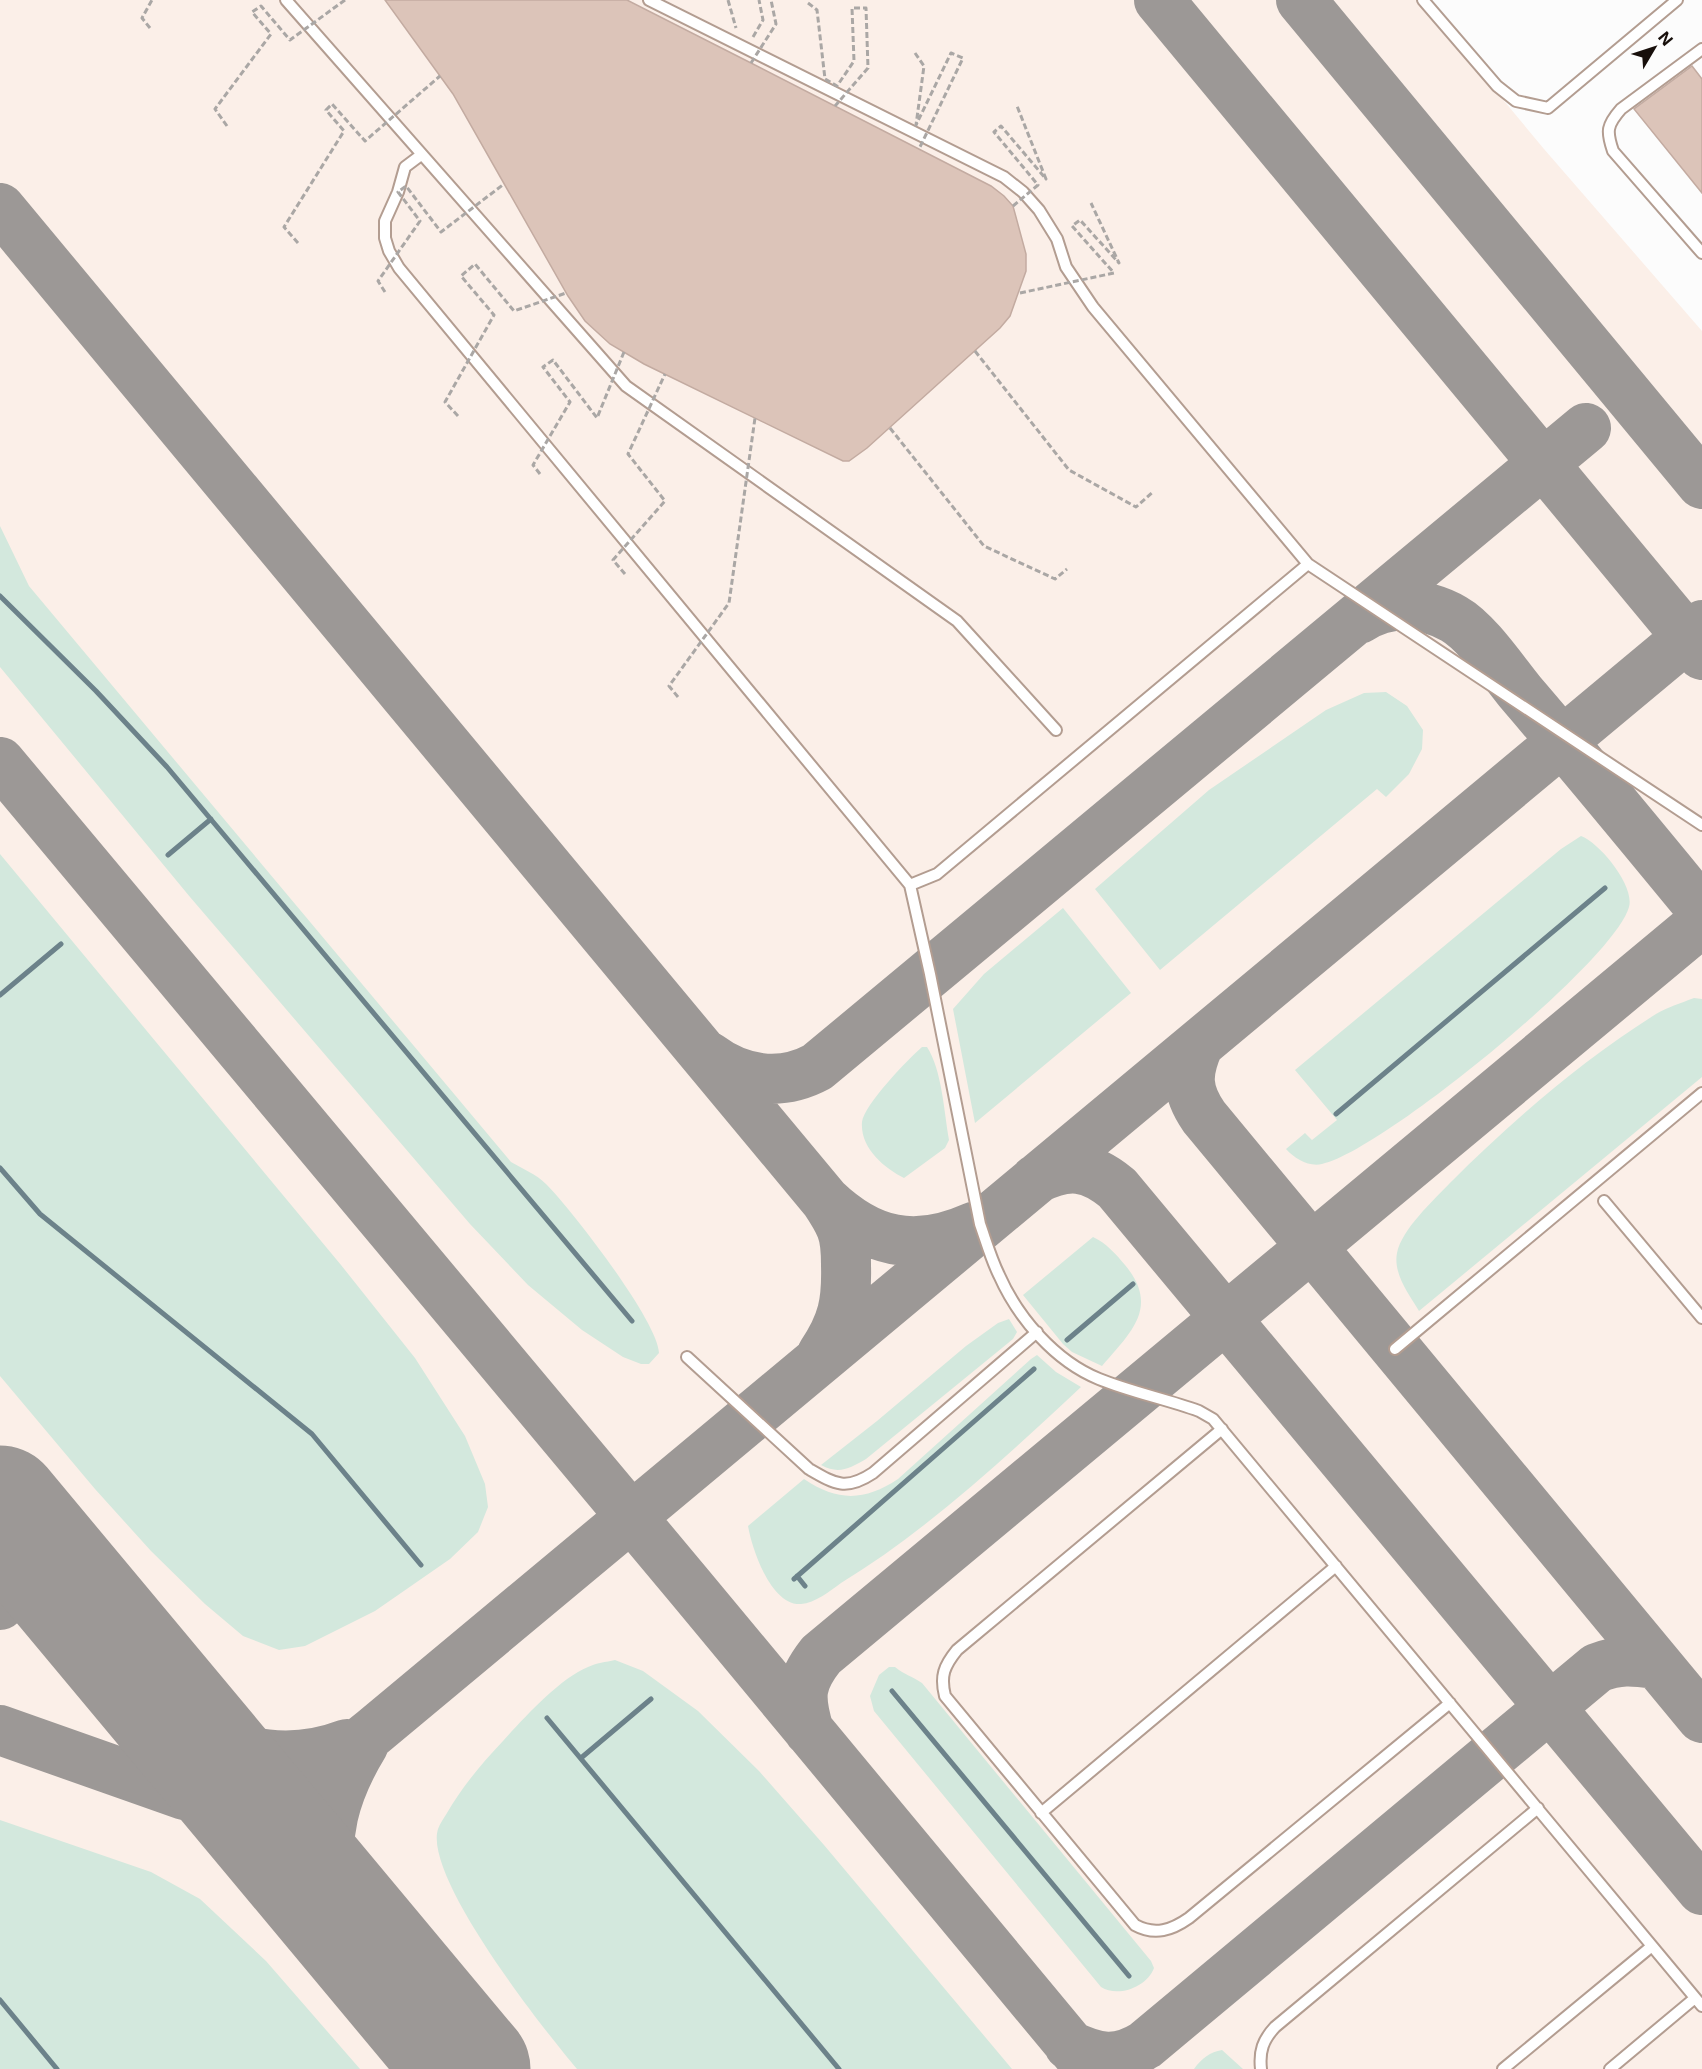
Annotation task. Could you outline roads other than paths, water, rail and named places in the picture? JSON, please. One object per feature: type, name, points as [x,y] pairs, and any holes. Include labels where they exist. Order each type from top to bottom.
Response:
[{"type":"lane","points":[[286,0],[626,386],[935,603],[957,621],[1056,730]]},
{"type":"lane","points":[[649,0],[1004,177],[1023,192],[1039,210],[1058,239],[1066,267],[1093,307],[1308,564],[1702,825]]},
{"type":"lane","points":[[1423,0],[1497,86],[1516,101],[1548,108],[1677,0]]},
{"type":"lane","points":[[1702,49],[1621,109],[1613,119],[1608,136],[1613,151],[1702,254]]},
{"type":"lane","points":[[421,155],[405,167],[398,192],[385,221],[385,238],[389,251],[399,268],[910,885],[928,963],[980,1224],[995,1266],[1013,1302],[1037,1332],[1075,1368],[1099,1379],[1199,1411],[1213,1419],[1699,2002],[1610,2069]]},
{"type":"lane","points":[[910,885],[937,874],[1308,564]]},
{"type":"lane","points":[[1395,1349],[1702,1094]]},
{"type":"lane","points":[[1604,1201],[1702,1318]]},
{"type":"lane","points":[[687,1357],[809,1469],[831,1482],[846,1485],[859,1482],[873,1473],[1037,1332]]},
{"type":"lane","points":[[1222,1429],[957,1650],[944,1668],[942,1680],[945,1696],[1041,1813],[1135,1925],[1151,1930],[1171,1929],[1198,1910],[1450,1703]]},
{"type":"lane","points":[[1041,1813],[1336,1566]]},
{"type":"lane","points":[[1261,2069],[1261,2047],[1275,2027],[1538,1808]]},
{"type":"lane","points":[[1503,2069],[1652,1946]]},
{"type":"waterway","points":[[0,596],[96,691],[167,767],[632,1321]]},
{"type":"waterway","points":[[168,855],[211,819]]},
{"type":"waterway","points":[[1336,1114],[1605,888]]},
{"type":"waterway","points":[[0,995],[61,944]]},
{"type":"waterway","points":[[0,1168],[40,1214],[312,1434],[421,1565]]},
{"type":"waterway","points":[[1067,1340],[1133,1284]]},
{"type":"waterway","points":[[794,1579],[1034,1369]]},
{"type":"waterway","points":[[797,1576],[805,1586]]},
{"type":"waterway","points":[[892,1691],[1129,1976]]},
{"type":"waterway","points":[[581,1758],[651,1699]]},
{"type":"waterway","points":[[547,1718],[839,2069]]},
{"type":"waterway","points":[[0,2000],[57,2069]]}]
